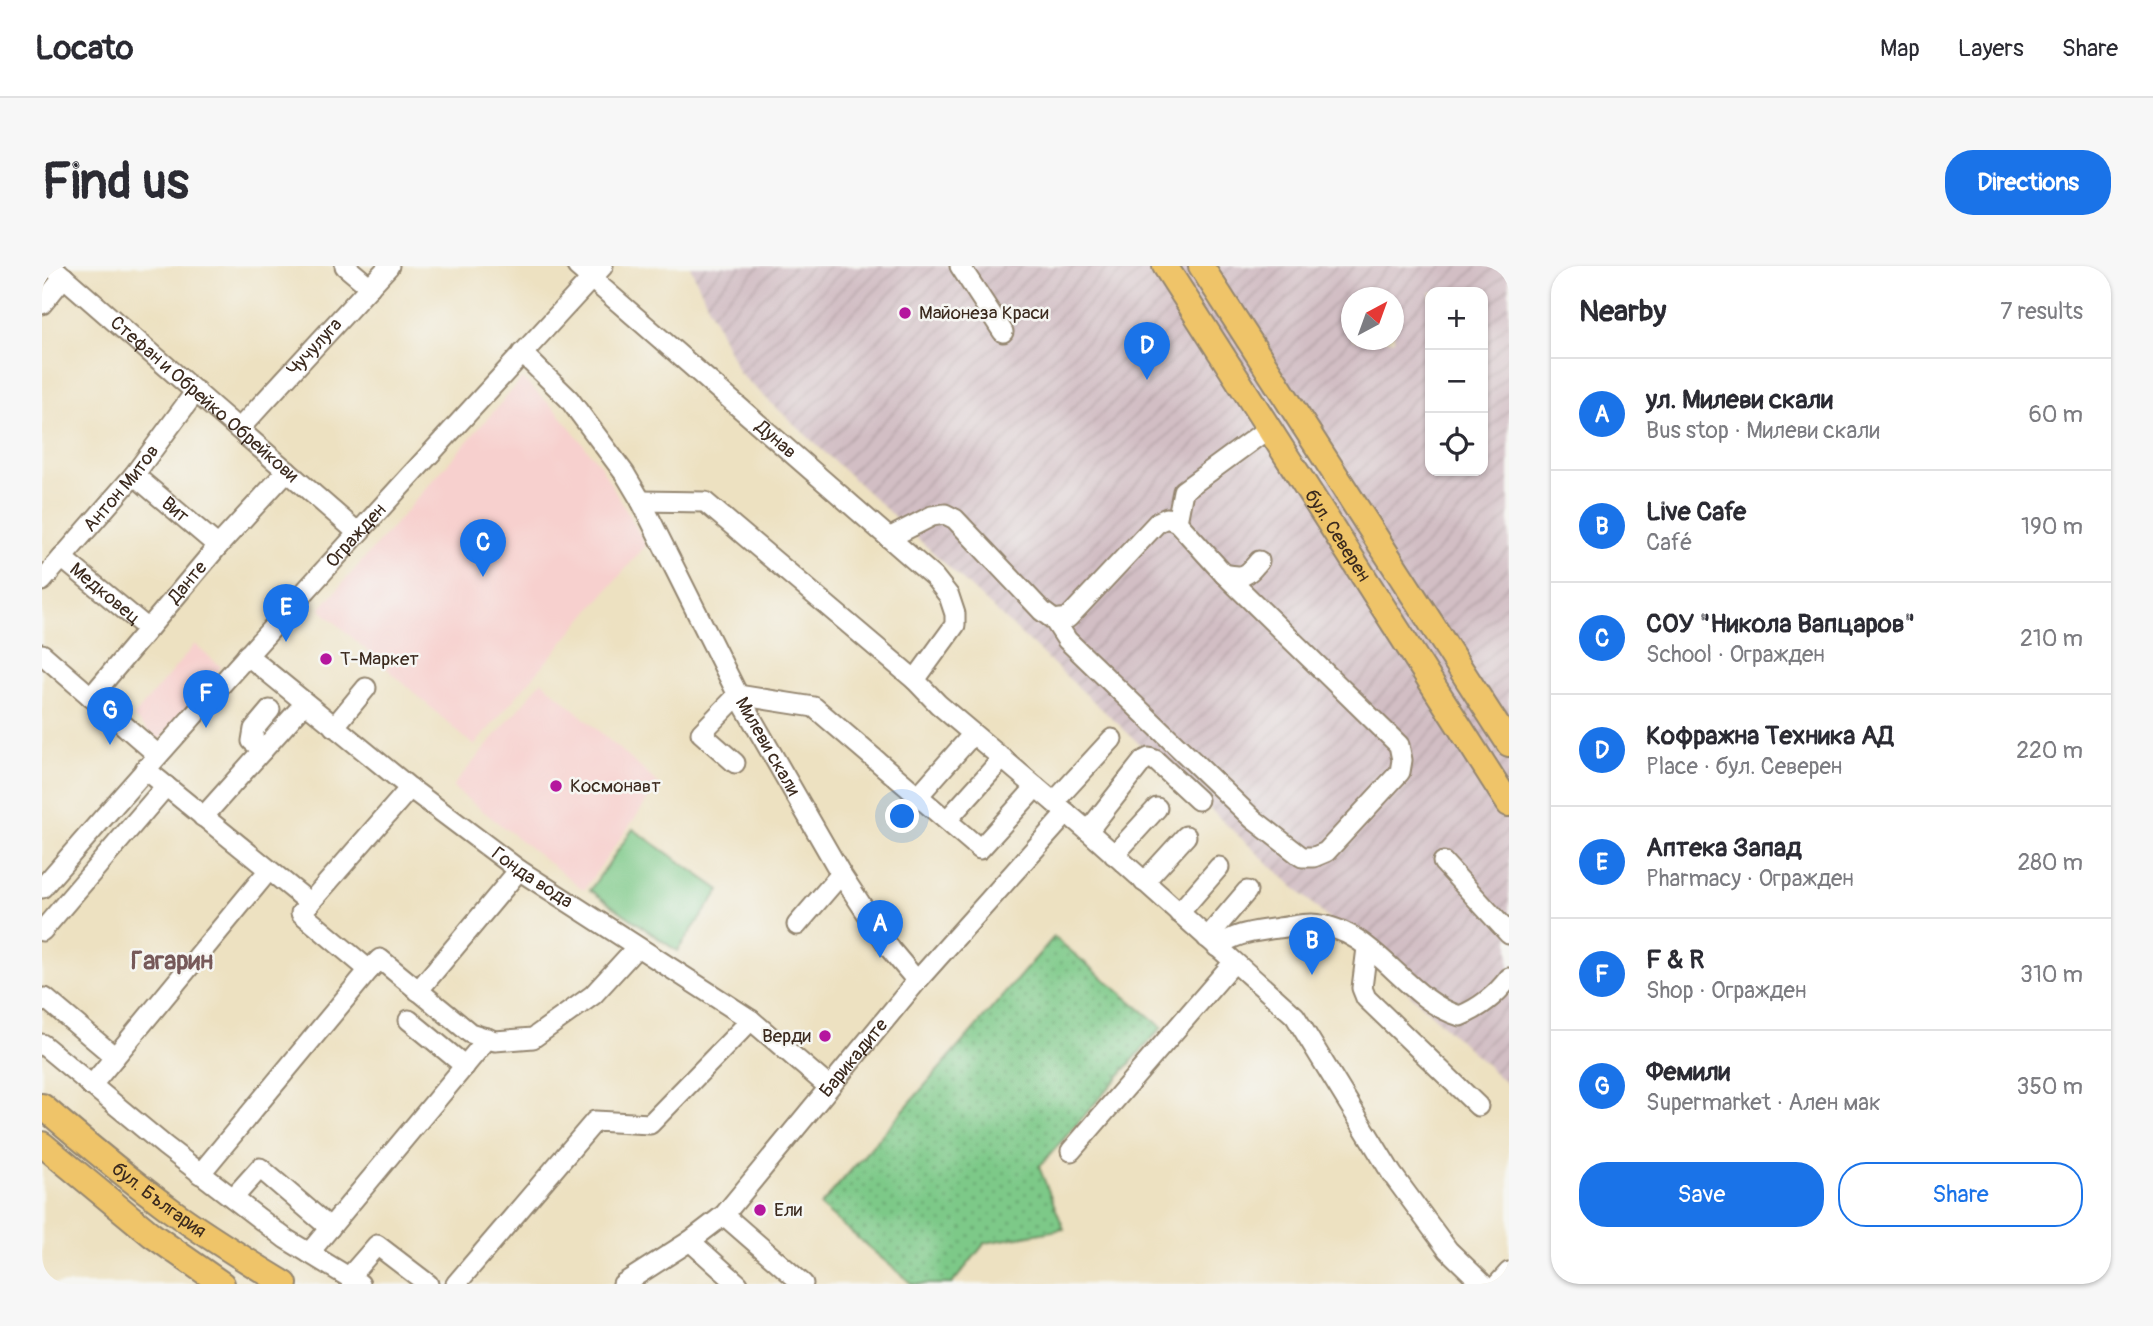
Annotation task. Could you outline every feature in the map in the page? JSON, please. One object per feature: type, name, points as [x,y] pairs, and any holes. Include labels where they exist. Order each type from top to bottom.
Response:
[{"type":"main road","name":"бул. Северен","points":[[1165,266],[1509,804]]},
{"type":"main road","name":"бул. Северен","points":[[1201,266],[1509,744]]},
{"type":"main road","name":"бул. България","points":[[42,1106],[93,1150],[171,1210],[285,1284]]},
{"type":"main road","points":[[42,1144],[152,1236],[222,1284]]},
{"type":"street","points":[[345,266],[370,288]]},
{"type":"street","name":"Чучулуга","points":[[240,428],[389,266]]},
{"type":"street","points":[[960,266],[1003,332]]},
{"type":"street","name":"Огражден","points":[[42,888],[357,532],[522,353],[590,270]]},
{"type":"street","name":"Дунав","points":[[590,270],[934,577],[949,596],[955,614],[955,625],[915,680]]},
{"type":"street","points":[[42,304],[57,272]]},
{"type":"street","name":"Стефан и Обрейко Обрейкови","points":[[57,272],[357,532]]},
{"type":"street","name":"Милеви скали","points":[[522,353],[569,399],[625,474],[738,695],[841,874],[891,950],[917,981]]},
{"type":"street","name":"Антон Митов","points":[[42,581],[134,475],[197,391]]},
{"type":"street","points":[[1177,522],[1183,491],[1269,428]]},
{"type":"street","name":"Данте","points":[[91,696],[218,546],[287,471]]},
{"type":"street","name":"Вит","points":[[134,475],[218,546]]},
{"type":"street","points":[[641,501],[705,502],[915,680],[1295,1016],[1392,1174],[1448,1250],[1483,1284]]},
{"type":"street","points":[[890,538],[932,516],[945,514],[955,519],[1042,611],[1054,620],[1068,640],[1253,819],[1302,857],[1314,857],[1326,852],[1400,772],[1402,760],[1399,745],[1224,574],[1177,522],[1167,518],[1158,522],[1068,618],[1054,620]]},
{"type":"street","name":"Медковец","points":[[62,558],[148,629]]},
{"type":"street","points":[[1224,574],[1241,578],[1259,561]]},
{"type":"street","points":[[42,654],[91,696],[151,762],[166,786],[310,903]]},
{"type":"street","name":"Гонда вода","points":[[247,655],[410,788],[519,870],[751,1020],[829,1087]]},
{"type":"street","points":[[334,727],[366,688]]},
{"type":"street","points":[[735,764],[701,733],[738,695],[814,707],[980,849],[1036,787]]},
{"type":"street","points":[[204,817],[305,704]]},
{"type":"street","points":[[263,750],[252,741],[254,729],[270,710]]},
{"type":"street","points":[[919,795],[974,734]]},
{"type":"street","name":"Барикадите","points":[[623,1284],[690,1241],[724,1215],[1061,808],[1111,739]]},
{"type":"street","points":[[947,820],[1003,758]]},
{"type":"street","points":[[1088,831],[1143,761],[1149,758],[1155,760],[1198,800]]},
{"type":"street","points":[[42,931],[166,786]]},
{"type":"street","points":[[369,970],[301,913],[410,788]]},
{"type":"street","points":[[1114,855],[1157,808]]},
{"type":"street","points":[[1144,882],[1186,836]]},
{"type":"street","points":[[1443,862],[1509,934]]},
{"type":"street","points":[[1179,913],[1219,867]]},
{"type":"street","points":[[90,1086],[269,870]]},
{"type":"street","points":[[418,990],[519,870]]},
{"type":"street","points":[[797,925],[841,874]]},
{"type":"street","points":[[1212,942],[1247,891]]},
{"type":"street","points":[[1212,942],[1246,933],[1310,924],[1339,929],[1356,938],[1442,1011],[1460,1016],[1473,1011],[1500,990],[1509,978]]},
{"type":"street","points":[[200,1174],[380,959],[470,1033],[495,1041],[533,1038],[593,995],[637,947]]},
{"type":"street","points":[[1367,948],[1362,988],[1366,998],[1478,1106]]},
{"type":"street","points":[[1071,1151],[1234,962]]},
{"type":"street","points":[[42,1002],[45,998],[115,1056]]},
{"type":"street","points":[[409,1020],[465,1066]]},
{"type":"street","points":[[456,1284],[595,1121],[650,1124],[751,1020]]},
{"type":"street","points":[[309,1253],[488,1038]]},
{"type":"street","points":[[42,1044],[200,1174],[286,1239],[355,1281],[377,1245],[428,1284]]},
{"type":"street","points":[[233,1198],[260,1168],[330,1228]]},
{"type":"street","points":[[724,1215],[803,1284]]},
{"type":"street","points":[[690,1241],[738,1284]]},
{"type":"street","points":[[1498,1284],[1509,1272]]},
{"type":"shaded area","points":[[690,266],[1509,266],[1509,1086],[739,373]]},
{"type":"shaded area","points":[[522,379],[557,411],[600,465],[646,545],[474,746],[320,609]]},
{"type":"shaded area","points":[[195,644],[221,667],[159,740],[133,717]]},
{"type":"shaded area","name":"Космонавт","points":[[542,681],[659,784],[584,890],[452,787]]},
{"type":"green space","points":[[633,829],[720,890],[677,951],[590,890]]},
{"type":"green space","points":[[1054,937],[1162,1027],[1039,1167],[1064,1229],[985,1243],[952,1284],[912,1284],[820,1206]]},
{"type":"place","name":"Майонеза Краси","points":[[905,313]]},
{"type":"place","name":"Кофражна Техника АД","points":[[1147,380]]},
{"type":"place","name":"СОУ \"Никола Вапцаров\"","points":[[483,577]]},
{"type":"place","name":"Аптека Запад","points":[[286,642]]},
{"type":"place","name":"Т-Маркет","points":[[326,659]]},
{"type":"place","name":"F & R","points":[[206,728]]},
{"type":"place","name":"Фемили","points":[[110,745]]},
{"type":"place","name":"Космонавт","points":[[556,786]]},
{"type":"place","name":"ул. Милеви скали","points":[[880,958]]},
{"type":"place","name":"Live Cafe","points":[[1312,975]]},
{"type":"place","name":"Верди","points":[[825,1036]]},
{"type":"place","name":"Ели","points":[[760,1210]]},
{"type":"district","name":"Гагарин","points":[[172,961]]}]
